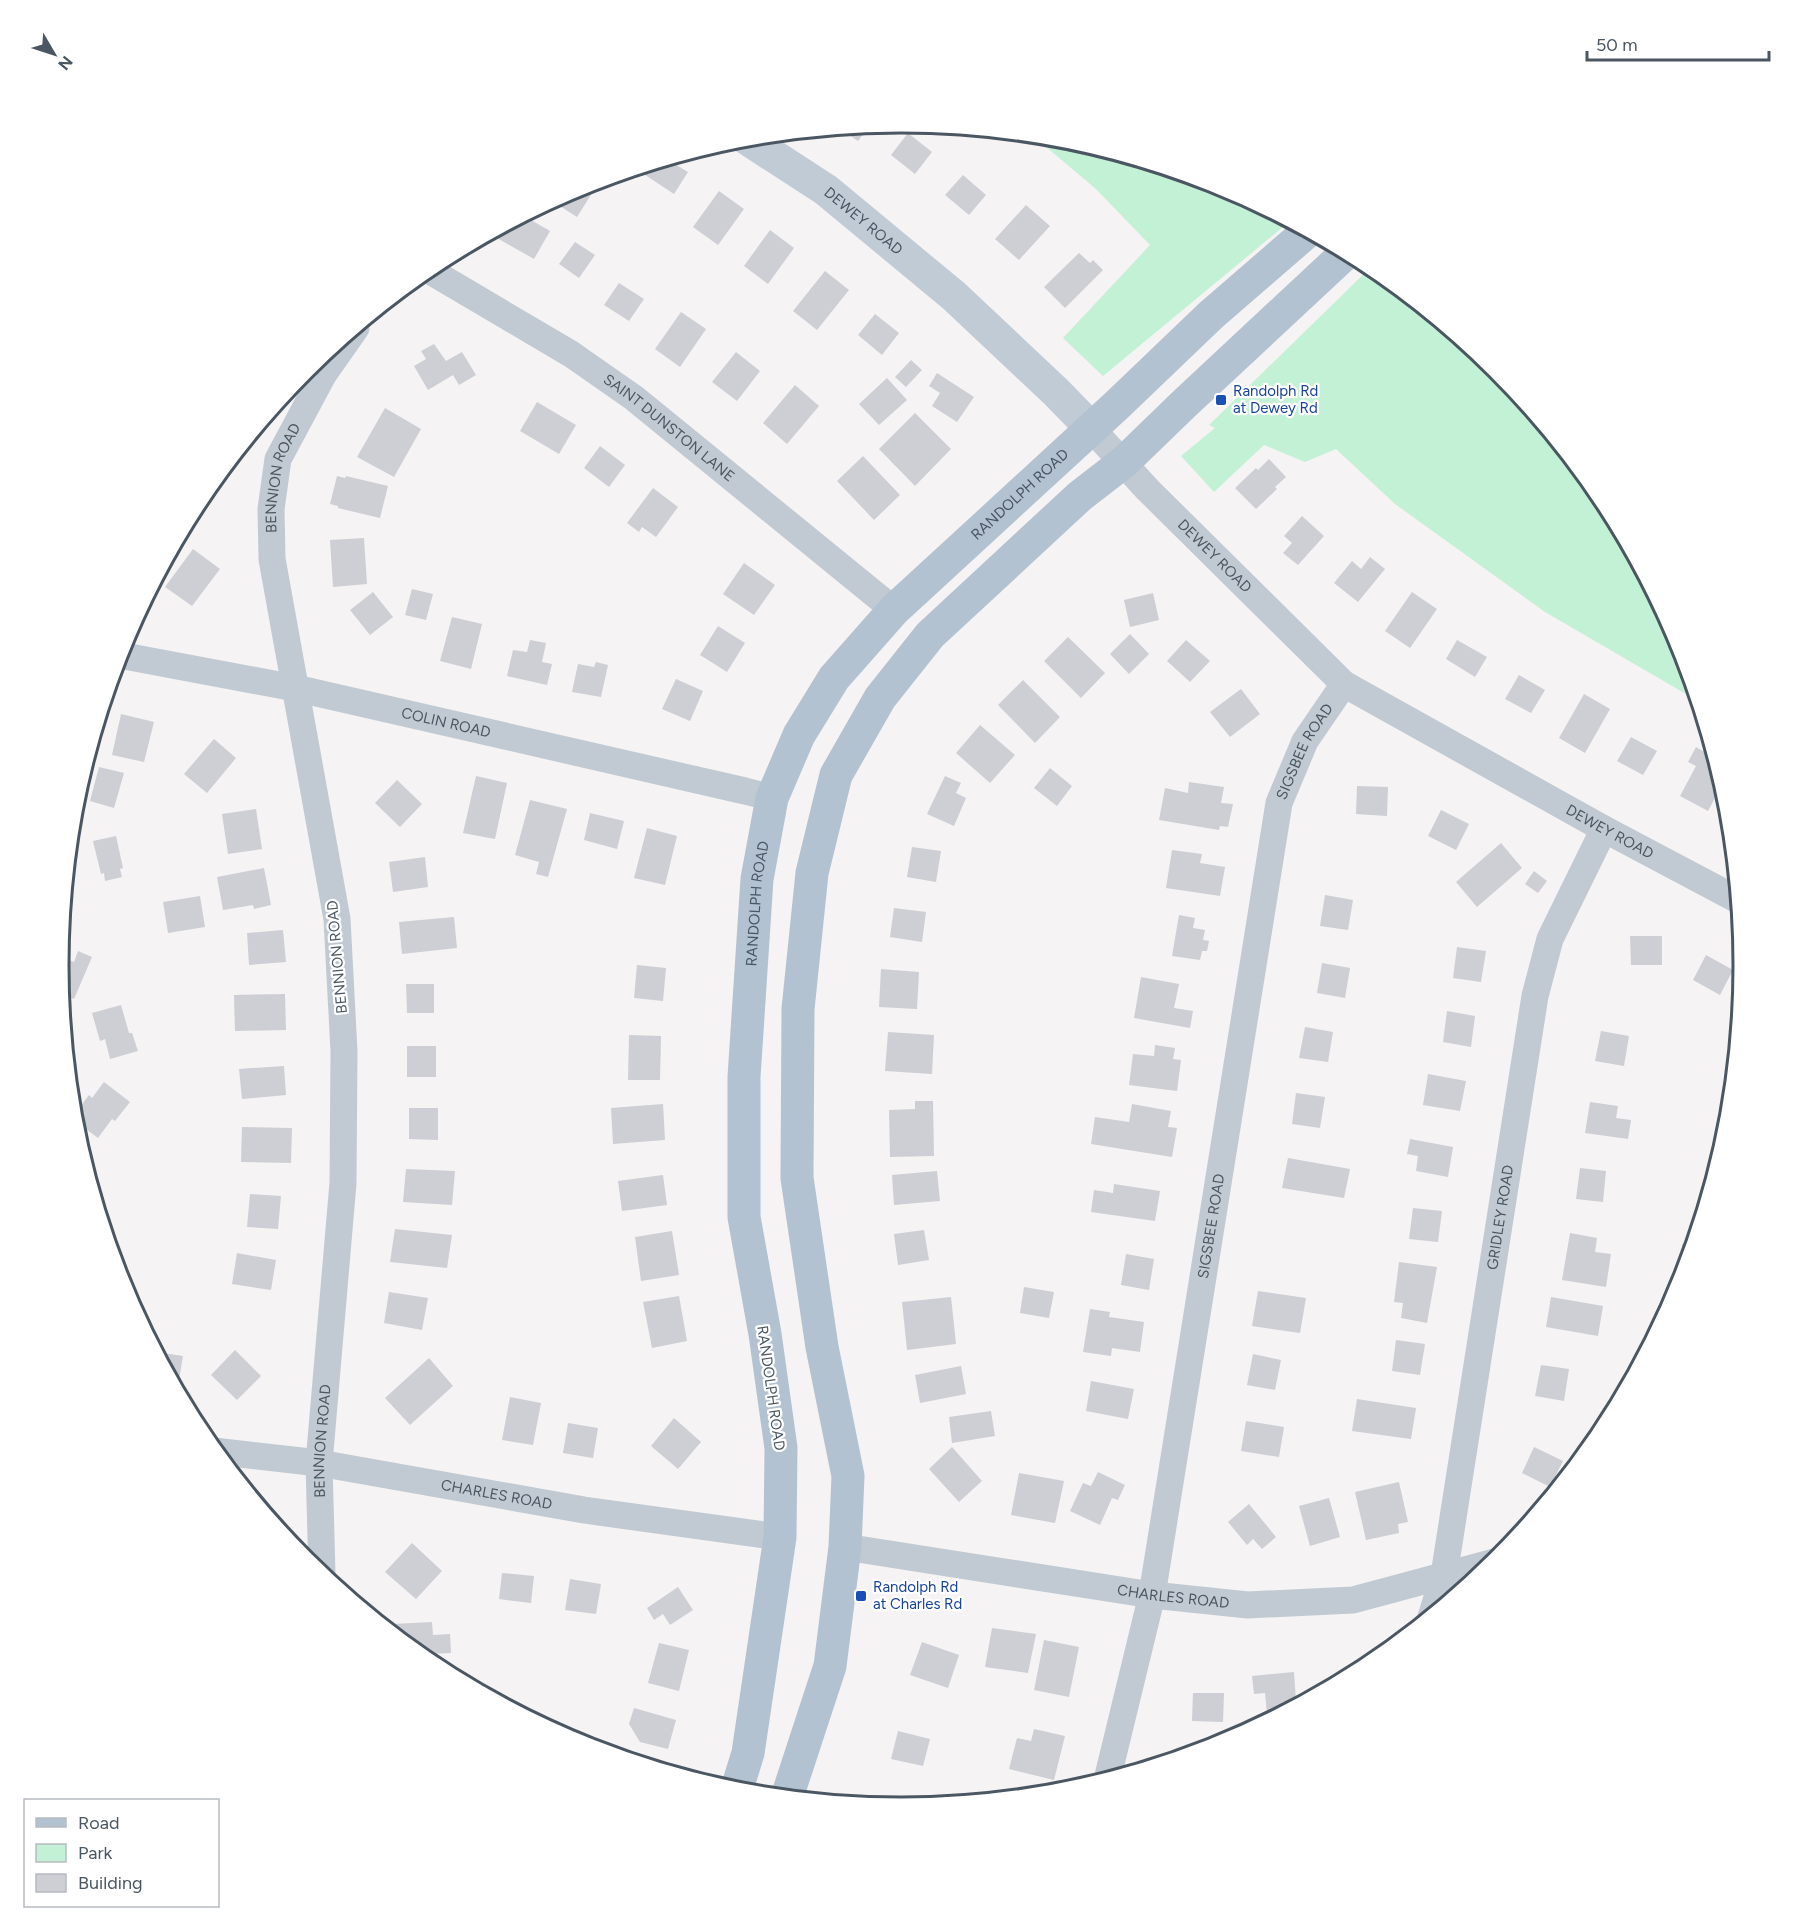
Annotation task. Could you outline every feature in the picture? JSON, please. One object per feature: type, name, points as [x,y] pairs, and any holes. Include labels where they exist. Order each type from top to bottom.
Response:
[{"type":"main road","name":"RANDOLPH ROAD","points":[[739,1782],[748,1753],[780,1537],[781,1448],[765,1334],[744,1217],[744,1077],[757,879],[771,798],[799,735],[834,678],[894,610],[1211,315],[1302,236]]},
{"type":"main road","points":[[789,1790],[830,1665],[845,1547],[848,1476],[822,1347],[798,1178],[799,998],[812,873],[836,776],[880,698],[930,635],[1080,496],[1124,462],[1340,258]]},
{"type":"street","name":"DEWEY ROAD","points":[[758,146],[826,190],[954,296],[1056,392],[1148,490],[1344,684],[1604,829],[1731,896]]},
{"type":"street","name":"SAINT DUNSTON LANE","points":[[437,275],[571,354],[634,398],[894,610]]},
{"type":"street","name":"BENNION ROAD","points":[[322,1562],[319,1463],[343,1183],[344,1052],[337,919],[272,559],[272,509],[278,459],[323,375],[338,354]]},
{"type":"street","name":"COLIN ROAD","points":[[128,657],[295,688],[771,798]]},
{"type":"street","name":"SIGSBEE ROAD","points":[[1109,1772],[1152,1595],[1279,803],[1305,741],[1344,684]]},
{"type":"street","name":"GRIDLEY ROAD","points":[[1435,1603],[1444,1575],[1536,996],[1550,939],[1604,829]]},
{"type":"street","name":"CHARLES ROAD","points":[[226,1451],[319,1463],[584,1510],[780,1537]]},
{"type":"street","name":"CHARLES ROAD","points":[[845,1547],[1152,1595],[1248,1605],[1353,1600],[1476,1567]]},
{"type":"green space","points":[[1045,146],[1117,161],[1169,177],[1220,196],[1284,226],[1103,376],[1063,338],[1150,245],[1096,189]]},
{"type":"green space","points":[[1364,273],[1408,305],[1490,377],[1562,459],[1594,503],[1648,597],[1671,647],[1689,696],[1545,612],[1395,504],[1336,449],[1305,462],[1264,445],[1214,492],[1181,456],[1215,428],[1209,425]]},
{"type":"building","points":[[908,133],[932,152],[915,174],[891,155]]},
{"type":"building","points":[[863,134],[858,141],[849,135]]},
{"type":"building","points":[[675,164],[688,172],[674,194],[644,174]]},
{"type":"building","points":[[963,175],[986,195],[969,215],[945,195]]},
{"type":"building","points":[[719,191],[744,209],[718,245],[693,227]]},
{"type":"building","points":[[592,192],[577,217],[560,206]]},
{"type":"building","points":[[1026,205],[1050,226],[1019,260],[995,239]]},
{"type":"building","points":[[531,220],[550,231],[534,259],[497,238]]},
{"type":"building","points":[[770,230],[794,248],[768,284],[744,266]]},
{"type":"building","points":[[575,242],[595,255],[579,278],[559,264]]},
{"type":"building","points":[[1079,253],[1090,263],[1093,260],[1103,270],[1065,308],[1044,287]]},
{"type":"building","points":[[825,271],[849,290],[817,330],[793,311]]},
{"type":"building","points":[[619,283],[644,299],[629,321],[604,305]]},
{"type":"building","points":[[681,312],[706,329],[680,367],[655,349]]},
{"type":"building","points":[[875,314],[899,333],[882,355],[858,335]]},
{"type":"building","points":[[434,344],[446,361],[462,352],[476,375],[459,385],[453,375],[428,390],[414,366],[426,359],[421,351]]},
{"type":"building","points":[[736,352],[760,371],[737,401],[712,382]]},
{"type":"building","points":[[911,360],[922,370],[906,387],[895,377]]},
{"type":"building","points":[[937,373],[974,397],[957,422],[932,406],[940,393],[929,386]]},
{"type":"building","points":[[887,378],[907,400],[879,425],[859,404]]},
{"type":"building","points":[[795,385],[819,406],[787,444],[763,423]]},
{"type":"building","points":[[537,402],[576,425],[559,454],[520,431]]},
{"type":"building","points":[[385,408],[421,429],[394,477],[357,457]]},
{"type":"building","points":[[915,413],[951,449],[915,486],[879,449]]},
{"type":"building","points":[[600,446],[625,465],[609,487],[584,468]]},
{"type":"building","points":[[863,456],[900,495],[874,520],[837,481]]},
{"type":"building","points":[[1269,459],[1286,477],[1256,509],[1235,488]]},
{"type":"building","points":[[337,476],[388,486],[380,518],[330,504]]},
{"type":"building","points":[[653,488],[678,507],[656,537],[642,527],[639,532],[627,523]]},
{"type":"building","points":[[1302,516],[1324,536],[1298,565],[1283,553],[1292,543],[1284,536]]},
{"type":"building","points":[[364,538],[367,584],[333,587],[330,540]]},
{"type":"building","points":[[193,549],[220,569],[192,606],[165,587]]},
{"type":"building","points":[[1370,557],[1385,569],[1358,602],[1334,583],[1352,561],[1361,569]]},
{"type":"building","points":[[744,563],[775,585],[754,615],[723,594]]},
{"type":"building","points":[[412,589],[433,594],[426,620],[405,615]]},
{"type":"building","points":[[373,592],[393,617],[370,635],[350,610]]},
{"type":"building","points":[[1412,592],[1437,609],[1410,648],[1385,631]]},
{"type":"building","points":[[1153,593],[1159,620],[1130,627],[1124,600]]},
{"type":"building","points":[[452,617],[482,624],[471,669],[440,661]]},
{"type":"building","points":[[718,626],[745,643],[727,672],[700,655]]},
{"type":"building","points":[[1130,634],[1149,654],[1129,674],[1110,654]]},
{"type":"building","points":[[1068,637],[1105,673],[1081,698],[1044,661]]},
{"type":"building","points":[[530,640],[546,643],[542,662],[552,664],[547,685],[507,676],[513,650],[527,652]]},
{"type":"building","points":[[1186,640],[1210,661],[1190,682],[1167,661]]},
{"type":"building","points":[[1457,640],[1487,657],[1475,677],[1446,659]]},
{"type":"building","points":[[596,662],[608,665],[601,697],[572,692],[578,664],[594,667]]},
{"type":"building","points":[[1519,675],[1545,690],[1531,713],[1505,699]]},
{"type":"building","points":[[676,679],[703,691],[690,721],[662,709]]},
{"type":"building","points":[[1023,680],[1060,717],[1035,743],[998,705]]},
{"type":"building","points":[[1241,689],[1260,714],[1230,737],[1210,712]]},
{"type":"building","points":[[1584,694],[1610,709],[1585,753],[1559,738]]},
{"type":"building","points":[[121,714],[154,722],[144,762],[112,755]]},
{"type":"building","points":[[980,725],[1015,755],[990,783],[956,753]]},
{"type":"building","points":[[1631,737],[1657,751],[1643,775],[1617,761]]},
{"type":"building","points":[[214,739],[236,758],[207,793],[184,774]]},
{"type":"building","points":[[1696,747],[1707,753],[1716,796],[1708,811],[1680,796],[1696,766],[1688,762]]},
{"type":"building","points":[[99,767],[124,773],[114,808],[90,801]]},
{"type":"building","points":[[1050,768],[1072,786],[1057,806],[1034,788]]},
{"type":"building","points":[[476,776],[507,783],[495,839],[463,833]]},
{"type":"building","points":[[945,776],[961,783],[956,793],[966,798],[954,826],[927,814]]},
{"type":"building","points":[[397,780],[422,804],[400,827],[375,803]]},
{"type":"building","points":[[1189,782],[1224,787],[1221,803],[1233,804],[1228,827],[1220,826],[1219,830],[1159,820],[1165,788],[1188,793]]},
{"type":"building","points":[[1357,786],[1388,787],[1387,816],[1356,814]]},
{"type":"building","points":[[530,800],[567,809],[548,877],[536,874],[539,862],[515,855]]},
{"type":"building","points":[[256,809],[262,849],[228,854],[222,814]]},
{"type":"building","points":[[1441,810],[1469,824],[1456,850],[1428,836]]},
{"type":"building","points":[[590,813],[624,821],[617,849],[584,840]]},
{"type":"building","points":[[647,828],[677,836],[665,885],[634,878]]},
{"type":"building","points":[[116,836],[123,868],[120,869],[122,877],[105,881],[104,873],[101,874],[93,841]]},
{"type":"building","points":[[1501,843],[1522,868],[1477,907],[1456,882]]},
{"type":"building","points":[[912,847],[941,851],[936,882],[907,877]]},
{"type":"building","points":[[1172,850],[1202,854],[1200,863],[1225,867],[1220,896],[1166,888]]},
{"type":"building","points":[[425,857],[428,887],[393,892],[389,862]]},
{"type":"building","points":[[264,868],[271,905],[254,909],[253,905],[223,910],[217,877]]},
{"type":"building","points":[[1534,871],[1547,881],[1538,893],[1525,884]]},
{"type":"building","points":[[1325,895],[1353,900],[1348,930],[1320,926]]},
{"type":"building","points":[[200,896],[205,927],[168,933],[163,902]]},
{"type":"building","points":[[894,908],[926,912],[922,942],[890,937]]},
{"type":"building","points":[[1179,915],[1195,918],[1193,928],[1205,930],[1203,940],[1209,941],[1207,951],[1202,951],[1200,960],[1172,956]]},
{"type":"building","points":[[454,917],[457,948],[402,954],[399,922]]},
{"type":"building","points":[[283,930],[286,962],[249,965],[247,933]]},
{"type":"building","points":[[1630,936],[1662,936],[1662,965],[1631,965]]},
{"type":"building","points":[[1457,947],[1486,951],[1481,982],[1453,978]]},
{"type":"building","points":[[78,951],[92,957],[74,999],[70,997],[69,960],[74,962]]},
{"type":"building","points":[[1706,955],[1733,970],[1720,995],[1693,980]]},
{"type":"building","points":[[1322,963],[1350,968],[1345,998],[1317,993]]},
{"type":"building","points":[[637,965],[666,968],[663,1001],[634,998]]},
{"type":"building","points":[[881,969],[919,972],[917,1009],[879,1007]]},
{"type":"building","points":[[1141,977],[1179,984],[1174,1008],[1193,1011],[1190,1028],[1134,1018]]},
{"type":"building","points":[[406,984],[434,984],[434,1013],[407,1013]]},
{"type":"building","points":[[285,994],[286,1030],[235,1031],[234,995]]},
{"type":"building","points":[[121,1005],[129,1033],[132,1033],[138,1051],[110,1059],[105,1039],[100,1041],[92,1013]]},
{"type":"building","points":[[1447,1011],[1475,1016],[1471,1047],[1443,1042]]},
{"type":"building","points":[[1305,1027],[1333,1032],[1328,1062],[1299,1058]]},
{"type":"building","points":[[1601,1031],[1629,1036],[1624,1066],[1595,1061]]},
{"type":"building","points":[[888,1032],[934,1035],[932,1074],[885,1071]]},
{"type":"building","points":[[629,1035],[661,1036],[660,1080],[628,1080]]},
{"type":"building","points":[[1155,1045],[1175,1048],[1173,1059],[1181,1060],[1177,1091],[1129,1085],[1133,1054],[1154,1056]]},
{"type":"building","points":[[407,1046],[436,1046],[436,1077],[407,1077]]},
{"type":"building","points":[[284,1066],[286,1095],[242,1099],[239,1069]]},
{"type":"building","points":[[1428,1074],[1466,1081],[1460,1111],[1423,1105]]},
{"type":"building","points":[[104,1082],[130,1102],[115,1121],[112,1119],[98,1138],[85,1128],[81,1105],[89,1095],[92,1098]]},
{"type":"building","points":[[1296,1093],[1325,1097],[1320,1128],[1292,1124]]},
{"type":"building","points":[[915,1101],[933,1101],[934,1156],[890,1157],[889,1110],[915,1109]]},
{"type":"building","points":[[1590,1102],[1618,1106],[1616,1118],[1631,1120],[1628,1139],[1585,1133]]},
{"type":"building","points":[[663,1104],[665,1140],[613,1144],[611,1108]]},
{"type":"building","points":[[1132,1104],[1171,1111],[1168,1127],[1177,1128],[1172,1157],[1091,1144],[1095,1117],[1129,1122]]},
{"type":"building","points":[[409,1108],[438,1108],[438,1140],[409,1139]]},
{"type":"building","points":[[242,1127],[292,1128],[291,1163],[241,1162]]},
{"type":"building","points":[[1410,1139],[1453,1147],[1448,1177],[1416,1171],[1418,1156],[1407,1154]]},
{"type":"building","points":[[1288,1158],[1350,1169],[1344,1198],[1282,1188]]},
{"type":"building","points":[[1580,1168],[1606,1171],[1603,1202],[1576,1199]]},
{"type":"building","points":[[406,1169],[455,1171],[452,1205],[403,1202]]},
{"type":"building","points":[[937,1171],[940,1201],[894,1205],[892,1175]]},
{"type":"building","points":[[663,1175],[667,1205],[622,1211],[618,1181]]},
{"type":"building","points":[[1114,1184],[1160,1191],[1155,1221],[1091,1212],[1094,1190],[1113,1193]]},
{"type":"building","points":[[250,1194],[281,1196],[278,1229],[247,1227]]},
{"type":"building","points":[[1413,1208],[1442,1211],[1438,1242],[1409,1239]]},
{"type":"building","points":[[395,1229],[452,1235],[447,1268],[390,1262]]},
{"type":"building","points":[[924,1230],[929,1260],[898,1265],[894,1234]]},
{"type":"building","points":[[672,1231],[679,1275],[641,1281],[635,1237]]},
{"type":"building","points":[[1570,1233],[1597,1238],[1595,1252],[1611,1254],[1606,1287],[1562,1280]]},
{"type":"building","points":[[237,1253],[276,1260],[271,1290],[232,1284]]},
{"type":"building","points":[[1126,1254],[1154,1259],[1149,1290],[1121,1285]]},
{"type":"building","points":[[1399,1262],[1437,1267],[1427,1323],[1401,1318],[1403,1303],[1394,1302]]},
{"type":"building","points":[[1024,1287],[1054,1292],[1049,1318],[1020,1313]]},
{"type":"building","points":[[1258,1291],[1306,1298],[1300,1333],[1252,1326]]},
{"type":"building","points":[[389,1292],[428,1298],[422,1330],[384,1323]]},
{"type":"building","points":[[679,1296],[687,1341],[652,1348],[643,1302]]},
{"type":"building","points":[[951,1297],[956,1344],[907,1350],[902,1302]]},
{"type":"building","points":[[1551,1297],[1603,1306],[1598,1336],[1546,1327]]},
{"type":"building","points":[[1090,1309],[1110,1312],[1109,1317],[1144,1322],[1140,1352],[1112,1348],[1111,1356],[1083,1352]]},
{"type":"building","points":[[1396,1340],[1425,1344],[1420,1375],[1392,1371]]},
{"type":"building","points":[[235,1350],[261,1376],[237,1400],[211,1375]]},
{"type":"building","points":[[165,1353],[183,1356],[179,1379]]},
{"type":"building","points":[[1253,1354],[1281,1360],[1275,1390],[1247,1385]]},
{"type":"building","points":[[429,1358],[453,1386],[410,1425],[385,1398]]},
{"type":"building","points":[[1541,1365],[1569,1369],[1564,1401],[1535,1396]]},
{"type":"building","points":[[961,1366],[966,1394],[920,1403],[915,1375]]},
{"type":"building","points":[[1091,1381],[1134,1389],[1128,1419],[1086,1411]]},
{"type":"building","points":[[510,1397],[541,1403],[533,1445],[502,1440]]},
{"type":"building","points":[[1357,1399],[1416,1408],[1411,1439],[1352,1431]]},
{"type":"building","points":[[991,1411],[995,1436],[952,1443],[949,1417]]},
{"type":"building","points":[[674,1418],[701,1442],[678,1469],[651,1446]]},
{"type":"building","points":[[1246,1421],[1284,1427],[1279,1457],[1241,1451]]},
{"type":"building","points":[[568,1423],[598,1428],[593,1458],[563,1453]]},
{"type":"building","points":[[952,1447],[982,1481],[959,1502],[929,1469]]},
{"type":"building","points":[[1534,1447],[1563,1461],[1550,1487],[1522,1473]]},
{"type":"building","points":[[1098,1472],[1125,1485],[1118,1500],[1112,1498],[1100,1525],[1070,1511],[1083,1483],[1091,1486]]},
{"type":"building","points":[[1019,1473],[1064,1481],[1055,1523],[1011,1515]]},
{"type":"building","points":[[1399,1482],[1408,1522],[1398,1524],[1399,1533],[1366,1540],[1355,1492]]},
{"type":"building","points":[[1329,1498],[1340,1537],[1310,1546],[1299,1506]]},
{"type":"building","points":[[1249,1504],[1276,1537],[1262,1549],[1253,1539],[1247,1545],[1228,1522]]},
{"type":"building","points":[[412,1543],[442,1571],[416,1599],[385,1572]]},
{"type":"building","points":[[502,1573],[534,1576],[531,1603],[499,1599]]},
{"type":"building","points":[[570,1579],[601,1584],[596,1614],[565,1610]]},
{"type":"building","points":[[678,1587],[693,1610],[670,1625],[663,1614],[654,1620],[647,1608]]},
{"type":"building","points":[[432,1622],[433,1635],[450,1634],[451,1653],[433,1654],[393,1624]]},
{"type":"building","points":[[992,1628],[1036,1634],[1028,1673],[985,1667]]},
{"type":"building","points":[[1044,1640],[1079,1647],[1069,1697],[1034,1690]]},
{"type":"building","points":[[922,1642],[959,1655],[948,1688],[910,1675]]},
{"type":"building","points":[[659,1643],[689,1650],[679,1691],[648,1683]]},
{"type":"building","points":[[1294,1672],[1296,1698],[1282,1702],[1282,1705],[1267,1713],[1265,1693],[1254,1694],[1252,1676]]},
{"type":"building","points":[[1193,1693],[1224,1693],[1223,1722],[1192,1721]]},
{"type":"building","points":[[634,1708],[676,1720],[668,1749],[640,1742],[629,1724]]},
{"type":"building","points":[[1034,1729],[1065,1736],[1054,1780],[1009,1769],[1017,1738],[1031,1741]]},
{"type":"building","points":[[898,1731],[930,1739],[923,1766],[891,1759]]},
{"type":"place","name":"Randolph Rd at Dewey Rd","points":[[1221,400]]},
{"type":"place","name":"Randolph Rd at Charles Rd","points":[[861,1596]]}]
